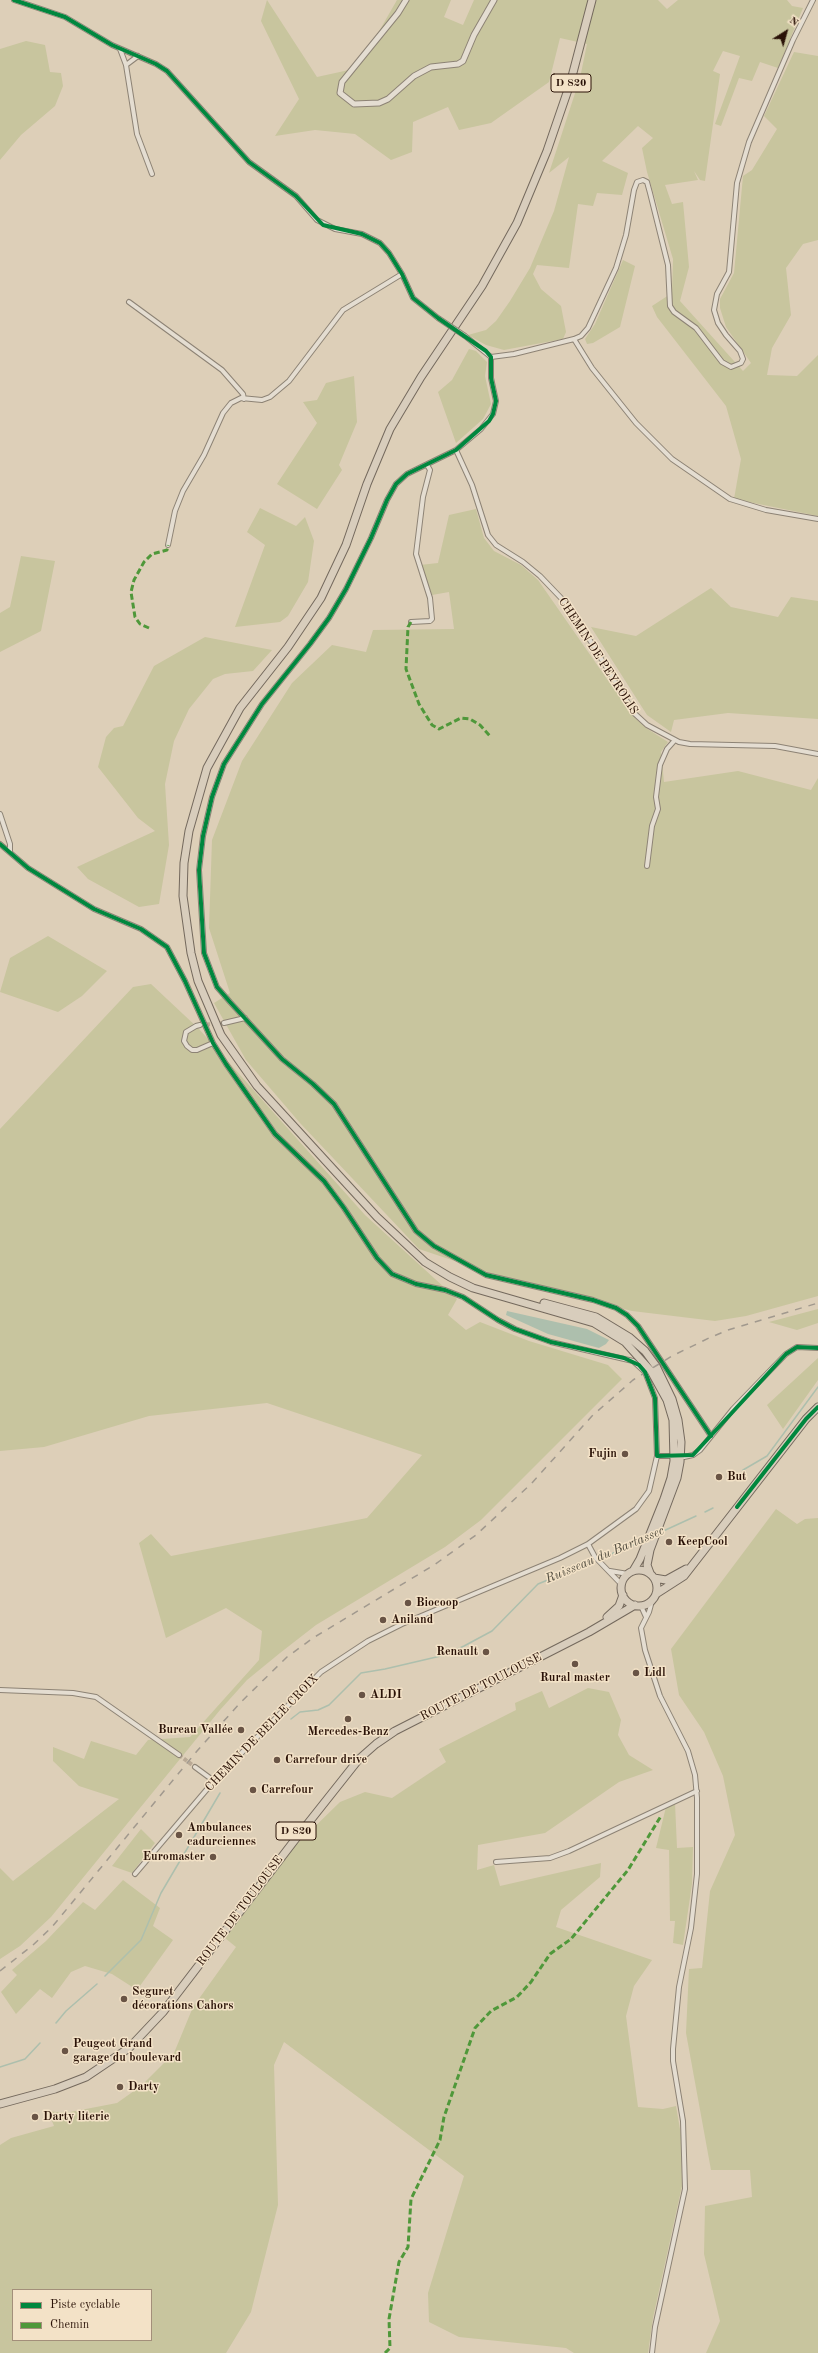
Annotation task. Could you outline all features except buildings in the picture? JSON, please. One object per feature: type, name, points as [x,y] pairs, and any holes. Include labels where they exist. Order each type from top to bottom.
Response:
[{"type":"main road","name":"D 820","points":[[587,0],[570,84],[533,187],[500,256],[463,317],[409,396],[390,429],[367,484],[343,552],[321,598],[300,630],[240,708],[222,738],[207,768],[196,800],[189,831],[184,863],[183,896],[191,953],[209,1009],[236,1059],[280,1114],[401,1242],[425,1262],[450,1277],[499,1296],[594,1323],[626,1342],[651,1371],[667,1400],[673,1420],[675,1442],[672,1478],[647,1549],[630,1573]]},
{"type":"main road","name":"D 820","points":[[579,43],[592,0]]},
{"type":"main road","points":[[656,1594],[684,1576],[806,1419],[818,1407]]},
{"type":"main road","name":"D 820","points":[[647,1549],[648,1565],[652,1576]]},
{"type":"main road","points":[[652,1576],[657,1589],[652,1601],[638,1605],[623,1595],[622,1585],[630,1573],[644,1571],[652,1576],[666,1580],[692,1564]]},
{"type":"main road","name":"ROUTE DE TOULOUSE","points":[[0,2099],[59,2083],[84,2073],[103,2063],[126,2045],[176,1991],[279,1853],[347,1767],[368,1745],[392,1728],[599,1622],[613,1613],[619,1606],[623,1595]]},
{"type":"main road","name":"ROUTE DE TOULOUSE","points":[[0,2104],[54,2089],[86,2077],[129,2048],[164,2012],[290,1846],[359,1759],[376,1744],[394,1731],[589,1632],[638,1605]]},
{"type":"street","points":[[14,0],[65,17],[120,49],[156,64],[173,76],[248,162],[296,196],[317,220],[335,230],[362,234],[376,240],[389,253],[402,274],[413,298],[491,357],[514,354],[574,340],[581,336],[588,328],[616,268],[626,235],[634,190],[637,182],[643,180],[647,182],[668,265],[670,306],[674,312],[696,328],[722,362],[731,367],[741,363],[743,359],[740,351],[718,323],[714,310],[717,294],[729,272],[736,183],[749,142],[793,40],[813,0]]},
{"type":"street","points":[[406,0],[398,13],[342,82],[340,93],[354,104],[379,103],[388,99],[414,76],[431,67],[458,64],[463,61],[474,35],[494,0]]},
{"type":"street","points":[[120,49],[126,65],[137,134],[152,174]]},
{"type":"street","points":[[126,65],[138,56]]},
{"type":"street","points":[[168,545],[174,512],[183,491],[209,445],[223,413],[231,403],[244,399],[262,400],[270,397],[289,381],[344,310],[402,274]]},
{"type":"street","points":[[129,302],[222,370],[243,394],[244,399]]},
{"type":"street","points":[[574,340],[592,368],[636,423],[672,459],[730,500],[766,510],[818,519]]},
{"type":"street","points":[[491,357],[491,378],[496,401],[493,414],[481,429],[456,450],[407,474],[396,484],[386,500],[371,538],[346,589],[329,618],[262,704],[241,734],[224,764],[212,797],[203,836],[199,870],[204,953],[217,987],[282,1059],[313,1084],[334,1104],[416,1231],[434,1246],[486,1275],[593,1300],[627,1315],[638,1326],[711,1436]]},
{"type":"street","name":"CHEMIN DE PEYROLIS","points":[[456,450],[472,485],[488,535],[496,545],[523,562],[562,599],[586,634],[634,713],[647,725],[676,740],[690,744],[775,746],[818,754]]},
{"type":"street","points":[[411,622],[430,621],[432,618],[430,598],[416,554],[423,497],[430,470],[427,465]]},
{"type":"street","points":[[647,866],[652,826],[658,809],[656,797],[660,765],[668,749],[676,740]]},
{"type":"street","points":[[0,814],[10,844],[10,852]]},
{"type":"street","name":"CHEMIN DE BELLE CROIX","points":[[0,844],[28,868],[94,909],[141,929],[167,947],[179,967],[213,1043],[275,1134],[324,1181],[377,1258],[392,1274],[410,1282],[463,1297],[498,1320],[522,1332],[551,1342],[624,1358],[639,1364],[645,1372],[655,1398],[657,1456],[649,1492],[644,1502],[588,1544],[560,1558],[414,1618],[348,1654],[303,1688],[214,1781],[135,1874]]},
{"type":"street","points":[[224,1023],[245,1018]]},
{"type":"street","points":[[200,1025],[186,1032],[184,1041],[187,1046],[192,1050],[197,1050],[213,1043]]},
{"type":"street","points":[[684,1457],[693,1455],[733,1409],[786,1354],[797,1348],[818,1348]]},
{"type":"street","points":[[657,1456],[672,1456]]},
{"type":"street","points":[[588,1544],[595,1557],[622,1585]]},
{"type":"street","points":[[610,1571],[630,1573]]},
{"type":"street","points":[[652,1601],[641,1628],[645,1650],[660,1696],[686,1745],[692,1764],[697,1791],[697,1874],[691,1928],[678,1995],[673,2049],[673,2061],[684,2121],[685,2189],[655,2327],[652,2353]]},
{"type":"street","points":[[638,1605],[646,1617]]},
{"type":"street","points":[[0,1690],[73,1692],[96,1697],[179,1755]]},
{"type":"street","points":[[195,1767],[214,1781]]},
{"type":"street","points":[[496,1862],[550,1858],[569,1851],[697,1791]]},
{"type":"shaded area","points":[[267,0],[317,77],[358,68],[397,0],[451,0],[444,17],[463,25],[474,0],[658,0],[667,9],[678,0],[787,0],[792,6],[803,8],[778,68],[760,62],[752,81],[739,78],[721,126],[715,124],[740,56],[723,51],[713,71],[720,74],[705,181],[700,180],[694,171],[698,180],[665,185],[672,204],[683,202],[689,267],[680,301],[743,371],[751,363],[726,327],[720,308],[720,299],[734,273],[743,176],[752,170],[777,129],[764,116],[794,52],[818,56],[818,240],[803,244],[786,268],[791,315],[772,348],[767,375],[797,376],[818,355],[818,516],[734,499],[741,459],[726,406],[657,317],[652,306],[672,293],[673,259],[647,172],[642,148],[653,138],[638,126],[602,161],[628,173],[622,195],[597,193],[593,206],[578,204],[569,268],[537,265],[533,274],[541,289],[561,306],[566,332],[563,339],[504,350],[486,345],[468,335],[486,330],[496,321],[510,301],[530,268],[554,211],[569,157],[549,173],[580,78],[587,44],[560,38],[549,82],[491,123],[459,130],[448,107],[413,122],[412,152],[391,160],[355,134],[315,130],[275,136],[299,99],[261,21]]},
{"type":"shaded area","points":[[26,41],[45,45],[50,72],[61,73],[63,86],[55,106],[21,135],[0,160],[0,49]]},
{"type":"shaded area","points":[[623,260],[635,266],[620,327],[593,343],[587,344],[585,339],[595,324]]},
{"type":"shaded area","points":[[469,349],[476,351],[487,362],[485,376],[491,404],[483,419],[456,443],[438,392],[452,380]]},
{"type":"shaded area","points":[[354,376],[357,422],[339,465],[342,470],[317,509],[277,484],[317,423],[303,402],[317,400],[326,383]]},
{"type":"shaded area","points":[[260,508],[296,526],[305,517],[314,541],[308,582],[288,616],[280,622],[235,627],[265,545],[247,532]]},
{"type":"shaded area","points":[[476,509],[484,538],[494,551],[521,565],[538,580],[632,715],[646,728],[668,742],[661,752],[664,782],[738,771],[811,790],[818,778],[818,1296],[746,1316],[715,1321],[632,1311],[517,1282],[419,1249],[300,1123],[246,1060],[214,1003],[230,993],[209,928],[212,840],[242,761],[292,683],[332,645],[366,652],[373,630],[454,629],[449,592],[432,595],[420,565],[438,563],[449,515]]},
{"type":"shaded area","points":[[21,556],[55,561],[41,631],[0,652],[0,613],[10,607]]},
{"type":"shaded area","points":[[711,588],[731,607],[778,617],[791,597],[818,601],[818,719],[728,713],[674,720],[671,732],[647,715],[591,627],[636,636]]},
{"type":"shaded area","points":[[205,637],[272,650],[253,671],[225,674],[213,679],[189,709],[174,741],[165,784],[169,845],[159,904],[139,907],[88,879],[77,867],[155,831],[138,818],[98,767],[106,737],[114,728],[123,726],[154,666]]},
{"type":"shaded area","points":[[48,936],[107,971],[82,996],[58,1012],[0,992],[10,958]]},
{"type":"shaded area","points":[[151,984],[199,1029],[365,1215],[457,1299],[448,1315],[466,1330],[480,1322],[529,1341],[608,1365],[622,1379],[481,1520],[445,1547],[316,1625],[247,1680],[220,1710],[51,1917],[20,1946],[0,1959],[0,1868],[13,1881],[119,1799],[79,1786],[53,1761],[53,1747],[84,1759],[91,1741],[136,1755],[148,1740],[190,1737],[259,1660],[262,1631],[226,1608],[166,1638],[139,1543],[151,1534],[171,1556],[367,1518],[422,1455],[267,1403],[149,1416],[44,1447],[0,1451],[0,1129],[133,987]]},
{"type":"shaded area","points":[[818,1309],[818,1323],[797,1330],[769,1322]]},
{"type":"shaded area","points":[[507,1311],[587,1329],[609,1340],[606,1344],[599,1348],[548,1334],[506,1315]]},
{"type":"shaded area","points":[[818,1358],[818,1380],[783,1429],[767,1405]]},
{"type":"shaded area","points":[[776,1509],[797,1524],[805,1519],[818,1518],[818,2353],[706,2353],[720,2321],[704,2254],[705,2206],[752,2197],[750,2170],[711,2170],[686,2033],[689,1969],[702,1968],[710,1891],[735,1835],[723,1776],[704,1732],[679,1695],[671,1649]]},
{"type":"shaded area","points":[[588,1688],[609,1692],[621,1720],[618,1735],[629,1755],[653,1770],[619,1782],[545,1833],[478,1845],[477,1870],[494,1865],[500,1886],[601,1863],[600,1877],[561,1910],[556,1927],[652,1960],[634,1986],[626,2016],[638,2107],[663,2109],[676,2106],[681,2135],[682,2186],[653,2318],[648,2353],[574,2353],[566,2348],[459,2337],[429,2322],[428,2293],[464,2176],[284,2042],[274,2065],[278,2205],[251,2312],[226,2353],[0,2353],[0,2145],[11,2138],[54,2126],[48,2111],[65,2113],[117,2103],[141,2086],[174,2053],[193,2007],[236,1947],[225,1938],[297,1844],[340,1802],[365,1792],[392,1798],[446,1762],[439,1749],[516,1710],[515,1703],[542,1691],[549,1708]]},
{"type":"shaded area","points":[[675,1803],[677,1848],[693,1847],[692,1884],[683,1945],[673,1943],[675,1921],[670,1921],[669,1850],[656,1848],[666,1807]]},
{"type":"shaded area","points":[[141,1829],[155,1843],[132,1873],[112,1866]]},
{"type":"shaded area","points":[[123,1880],[160,1908],[153,1926],[173,1940],[137,1990],[112,1974],[85,1966],[71,1972],[52,1998],[40,1989],[16,2014],[1,1992],[17,1975],[12,1970],[46,1941],[83,1902],[95,1910]]},
{"type":"waterway","name":"Ruisseau du Bartassec","points":[[743,1470],[767,1456],[818,1387]]},
{"type":"waterway","name":"Ruisseau du Bartassec","points":[[705,1512],[713,1508]]},
{"type":"waterway","name":"Ruisseau du Bartassec","points":[[659,1533],[696,1516]]},
{"type":"waterway","name":"Ruisseau du Bartassec","points":[[291,1719],[300,1712],[318,1710],[329,1705],[361,1673],[445,1655],[464,1646],[492,1631],[538,1584],[645,1540]]},
{"type":"waterway","name":"Ruisseau du Bartassec","points":[[105,1976],[141,1940],[161,1893],[220,1793]]},
{"type":"waterway","name":"Ruisseau du Bartassec","points":[[56,2023],[66,2011],[97,1984]]},
{"type":"waterway","name":"Ruisseau du Bartassec","points":[[0,2067],[25,2059],[40,2043]]},
{"type":"tunnel","points":[[200,1025],[224,1023]]},
{"type":"tunnel","points":[[179,1755],[195,1767]]},
{"type":"railway","points":[[0,1971],[33,1945],[52,1927],[197,1751],[240,1703],[287,1657],[313,1638],[434,1565],[476,1535],[531,1484],[592,1416],[633,1380],[672,1356],[728,1330],[818,1303]]},
{"type":"marked path","points":[[149,628],[140,624],[135,617],[131,592],[134,580],[144,562],[152,554],[167,550],[168,545]]},
{"type":"marked path","points":[[411,622],[408,627],[406,669],[419,704],[432,725],[439,729],[461,718],[470,719],[480,725],[490,736]]},
{"type":"marked path","points":[[385,2353],[390,2348],[389,2319],[399,2262],[408,2247],[411,2199],[440,2140],[444,2117],[475,2028],[491,2011],[517,1997],[531,1982],[550,1954],[571,1939],[628,1870],[661,1816]]},
{"type":"cycle path","points":[[14,0],[65,17],[112,45],[156,64],[167,71],[249,162],[296,196],[323,225],[362,234],[380,243],[389,253],[402,274],[413,298],[438,318],[486,351],[491,357],[491,378],[496,401],[493,414],[489,421],[456,450],[407,474],[396,484],[387,500],[371,538],[346,589],[329,618],[262,704],[224,764],[212,797],[203,836],[199,870],[204,953],[217,987],[282,1059],[313,1084],[334,1104],[416,1231],[434,1246],[486,1275],[593,1300],[616,1308],[627,1315],[638,1326],[711,1436]]},
{"type":"cycle path","points":[[0,844],[28,868],[94,909],[141,929],[167,947],[185,981],[213,1043],[226,1064],[275,1134],[324,1181],[377,1258],[392,1274],[416,1284],[445,1290],[463,1297],[498,1320],[515,1329],[551,1342],[624,1358],[639,1365],[645,1372],[655,1398],[657,1456],[693,1455],[786,1354],[797,1347],[818,1348]]},
{"type":"cycle path","points":[[737,1507],[806,1419],[818,1407]]},
{"type":"place","name":"Fujin","points":[[625,1454]]},
{"type":"place","name":"But","points":[[719,1477]]},
{"type":"place","name":"KeepCool","points":[[669,1542]]},
{"type":"place","name":"Biocoop","points":[[408,1603]]},
{"type":"place","name":"Aniland","points":[[383,1620]]},
{"type":"place","name":"Renault","points":[[486,1652]]},
{"type":"place","name":"Rural master","points":[[575,1664]]},
{"type":"place","name":"Lidl","points":[[636,1673]]},
{"type":"place","name":"ALDI","points":[[362,1695]]},
{"type":"place","name":"Mercedes-Benz","points":[[348,1719]]},
{"type":"place","name":"Bureau Vallée","points":[[241,1730]]},
{"type":"place","name":"Carrefour drive","points":[[277,1760]]},
{"type":"place","name":"Carrefour","points":[[253,1790]]},
{"type":"place","name":"Ambulances cadurciennes","points":[[179,1835]]},
{"type":"place","name":"Euromaster","points":[[213,1857]]},
{"type":"place","name":"Seguret décorations Cahors","points":[[124,1999]]},
{"type":"place","name":"Peugeot Grand garage du boulevard","points":[[65,2051]]},
{"type":"place","name":"Darty","points":[[120,2087]]},
{"type":"place","name":"Darty literie","points":[[35,2117]]}]
